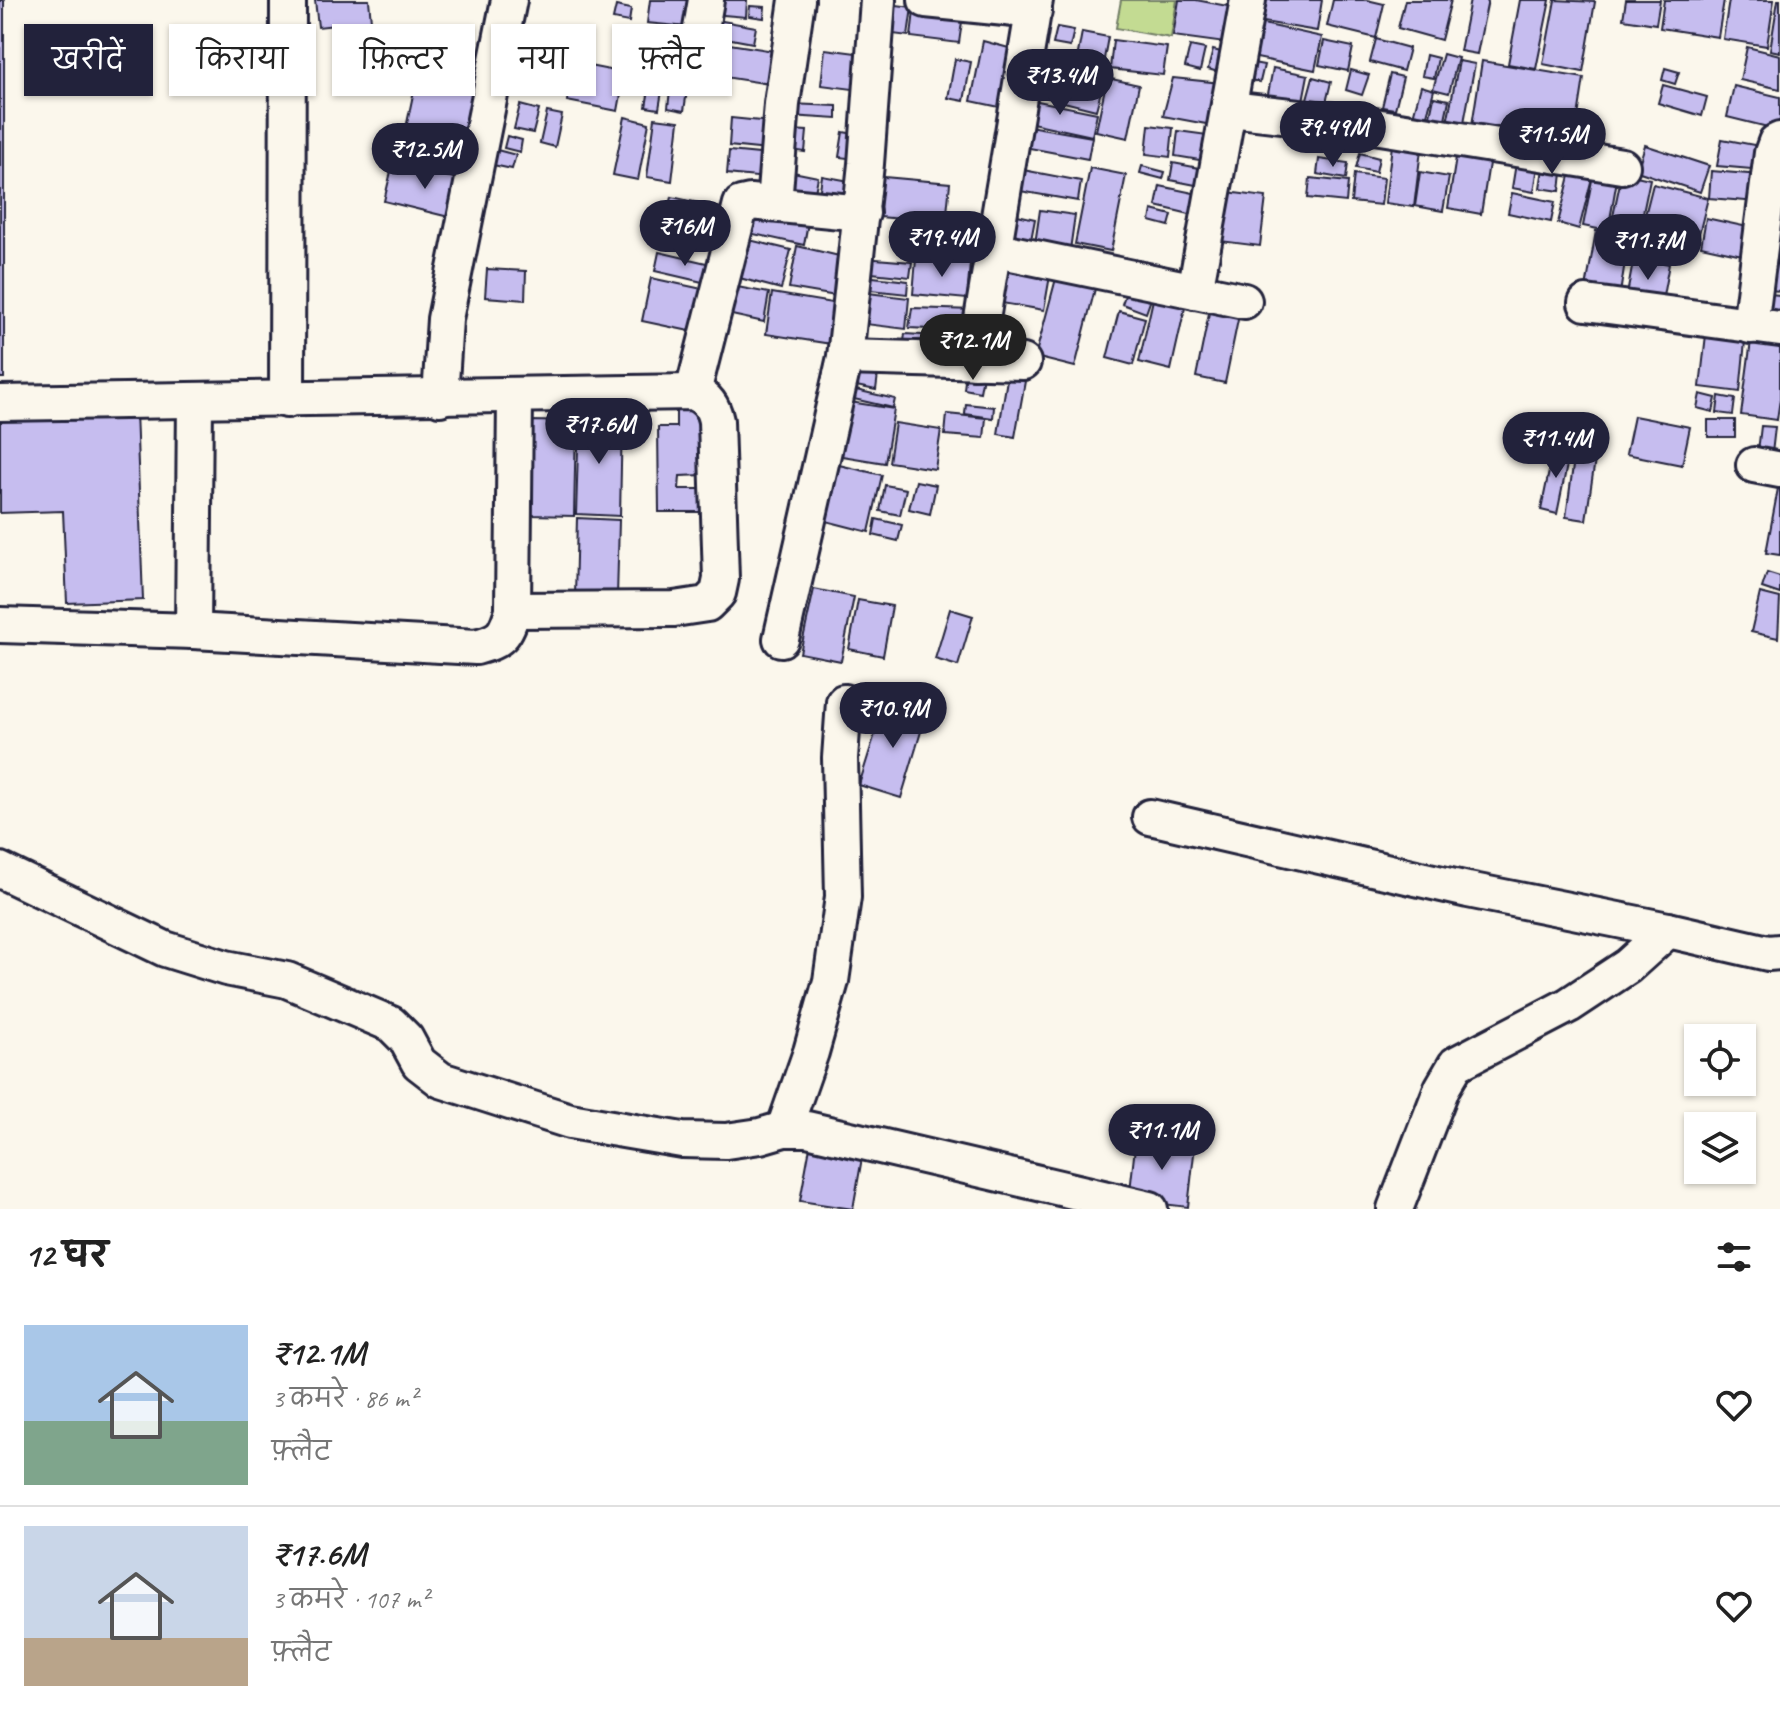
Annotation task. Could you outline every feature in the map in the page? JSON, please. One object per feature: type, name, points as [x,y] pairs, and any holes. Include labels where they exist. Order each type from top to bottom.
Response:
[{"type":"street","points":[[287,400],[288,0]]},
{"type":"street","points":[[440,398],[445,319],[509,0]]},
{"type":"street","points":[[702,24],[706,0]]},
{"type":"street","points":[[774,204],[782,104],[797,0]]},
{"type":"street","points":[[781,639],[845,357],[862,213],[878,0]]},
{"type":"street","points":[[926,0],[1034,6],[975,361]]},
{"type":"street","points":[[1195,291],[1248,0]]},
{"type":"street","points":[[1230,109],[1362,124],[1622,166]]},
{"type":"street","points":[[1586,303],[1765,327],[1772,153],[1780,140]]},
{"type":"street","points":[[693,392],[741,204],[750,202],[862,213]]},
{"type":"street","points":[[992,249],[1244,301]]},
{"type":"street","points":[[845,357],[1023,362]]},
{"type":"street","points":[[0,403],[693,392],[703,396],[713,407],[716,421],[721,579],[718,593],[707,604],[674,609],[513,610]]},
{"type":"street","points":[[0,625],[193,631],[476,647],[494,642],[506,633],[513,610],[515,396]]},
{"type":"street","points":[[193,631],[195,400]]},
{"type":"street","points":[[784,1129],[811,1052],[831,981],[843,897],[840,758],[844,702]]},
{"type":"street","points":[[1150,817],[1468,890],[1768,953],[1780,952]]},
{"type":"street","points":[[0,870],[165,949],[226,968],[287,980],[391,1024],[406,1039],[419,1063],[441,1080],[570,1121],[682,1140],[726,1141],[784,1129],[807,1129],[1150,1209]]},
{"type":"street","points":[[1395,1209],[1442,1088],[1456,1064],[1569,1005],[1628,966],[1668,930]]},
{"type":"green space","points":[[1121,0],[1177,0],[1171,38],[1116,28]]},
{"type":"building","points":[[0,0],[4,0],[4,378],[0,378]]},
{"type":"building","points":[[315,0],[369,0],[371,21],[318,27]]},
{"type":"building","points":[[650,0],[696,0],[698,24],[647,23]]},
{"type":"building","points":[[713,0],[747,0],[746,17],[712,14]]},
{"type":"building","points":[[1179,0],[1238,8],[1232,44],[1173,36]]},
{"type":"building","points":[[1256,0],[1322,0],[1317,31],[1252,20]]},
{"type":"building","points":[[1333,0],[1367,0],[1384,4],[1376,38],[1327,26]]},
{"type":"building","points":[[1405,0],[1451,0],[1441,40],[1398,28]]},
{"type":"building","points":[[1470,0],[1488,0],[1477,54],[1460,51]]},
{"type":"building","points":[[1520,0],[1550,0],[1536,69],[1508,64]]},
{"type":"building","points":[[1555,0],[1595,2],[1583,72],[1543,64]]},
{"type":"building","points":[[1626,0],[1660,0],[1656,24],[1623,19]]},
{"type":"building","points":[[1664,0],[1724,0],[1718,37],[1660,28]]},
{"type":"building","points":[[1729,0],[1774,0],[1767,46],[1723,39]]},
{"type":"building","points":[[1780,0],[1780,52],[1770,50]]},
{"type":"building","points":[[915,2],[964,8],[959,43],[911,37]]},
{"type":"building","points":[[889,4],[912,7],[908,36],[885,33]]},
{"type":"building","points":[[616,6],[631,9],[629,22],[613,19]]},
{"type":"building","points":[[750,6],[765,7],[764,18],[749,16]]},
{"type":"building","points":[[717,20],[756,27],[753,43],[732,39],[732,24],[716,24]]},
{"type":"building","points":[[1254,22],[1322,37],[1315,70],[1247,56]]},
{"type":"building","points":[[1057,27],[1074,30],[1070,47],[1053,44]]},
{"type":"building","points":[[1082,32],[1108,37],[1100,81],[1074,75]]},
{"type":"building","points":[[1376,39],[1409,48],[1403,71],[1370,62]]},
{"type":"building","points":[[1113,40],[1167,47],[1163,75],[1110,69]]},
{"type":"building","points":[[983,41],[1020,51],[1009,109],[971,101]]},
{"type":"building","points":[[1324,41],[1353,47],[1348,71],[1319,65]]},
{"type":"building","points":[[732,44],[787,53],[783,86],[732,78]]},
{"type":"building","points":[[1190,46],[1205,49],[1200,71],[1185,67]]},
{"type":"building","points":[[1747,47],[1780,55],[1780,89],[1740,80]]},
{"type":"building","points":[[825,49],[872,55],[868,91],[821,85]]},
{"type":"building","points":[[1213,50],[1233,55],[1228,75],[1208,69]]},
{"type":"building","points":[[1443,54],[1458,58],[1449,93],[1433,89]]},
{"type":"building","points":[[1426,55],[1438,58],[1434,78],[1422,76]]},
{"type":"building","points":[[955,59],[971,62],[964,101],[948,98]]},
{"type":"building","points":[[1459,61],[1475,64],[1462,133],[1445,133]]},
{"type":"building","points":[[1482,61],[1584,78],[1572,155],[1470,138]]},
{"type":"building","points":[[1248,62],[1264,65],[1260,82],[1245,79]]},
{"type":"building","points":[[596,67],[612,70],[612,96],[621,96],[618,111],[567,101],[568,96],[596,96]]},
{"type":"building","points":[[1273,68],[1308,75],[1301,111],[1266,104]]},
{"type":"building","points":[[1665,68],[1679,72],[1675,84],[1662,80]]},
{"type":"building","points":[[1351,70],[1369,75],[1362,95],[1346,90]]},
{"type":"building","points":[[1390,74],[1403,77],[1395,109],[1382,107]]},
{"type":"building","points":[[1054,75],[1102,87],[1096,110],[1048,98]]},
{"type":"building","points":[[1313,77],[1331,82],[1324,111],[1305,106]]},
{"type":"building","points":[[1107,78],[1139,85],[1128,138],[1096,131]]},
{"type":"building","points":[[1173,78],[1221,83],[1217,126],[1163,116]]},
{"type":"building","points":[[1663,85],[1707,97],[1702,116],[1658,103]]},
{"type":"building","points":[[1421,86],[1434,90],[1426,119],[1413,116]]},
{"type":"building","points":[[1734,86],[1780,97],[1780,130],[1727,117]]},
{"type":"building","points":[[475,89],[482,91],[471,142],[406,128],[413,96],[475,96]]},
{"type":"building","points":[[648,96],[661,96],[659,109],[646,107]]},
{"type":"building","points":[[669,96],[686,96],[684,111],[668,108]]},
{"type":"building","points":[[1434,97],[1449,100],[1442,133],[1427,130]]},
{"type":"building","points":[[1028,99],[1097,113],[1092,136],[1023,121]]},
{"type":"building","points":[[790,104],[837,106],[837,119],[790,116]]},
{"type":"building","points":[[520,105],[539,110],[533,133],[514,129]]},
{"type":"building","points":[[547,112],[562,115],[555,147],[540,143]]},
{"type":"building","points":[[625,117],[649,123],[638,180],[613,175]]},
{"type":"building","points":[[655,118],[679,121],[672,181],[647,177]]},
{"type":"building","points":[[731,118],[780,123],[778,151],[729,146]]},
{"type":"building","points":[[1023,125],[1092,137],[1088,159],[1019,146]]},
{"type":"building","points":[[1149,125],[1173,128],[1170,157],[1146,154]]},
{"type":"building","points":[[792,130],[807,131],[805,152],[791,150]]},
{"type":"building","points":[[1178,131],[1215,136],[1212,162],[1175,156]]},
{"type":"building","points":[[843,132],[867,136],[863,160],[839,157]]},
{"type":"building","points":[[507,136],[522,140],[520,152],[504,148]]},
{"type":"building","points":[[1393,137],[1422,141],[1414,207],[1385,203]]},
{"type":"building","points":[[1722,139],[1765,147],[1763,170],[1717,166]]},
{"type":"building","points":[[1645,145],[1709,166],[1700,192],[1637,171]]},
{"type":"building","points":[[497,150],[516,155],[512,169],[493,165]]},
{"type":"building","points":[[729,151],[769,155],[766,178],[727,174]]},
{"type":"building","points":[[1457,151],[1490,157],[1481,214],[1448,208]]},
{"type":"building","points":[[1360,153],[1379,158],[1376,172],[1356,168]]},
{"type":"building","points":[[1517,157],[1539,160],[1534,192],[1512,188]]},
{"type":"building","points":[[1319,159],[1348,163],[1346,179],[1317,174]]},
{"type":"building","points":[[1544,162],[1563,164],[1560,191],[1540,188]]},
{"type":"building","points":[[393,163],[466,181],[457,219],[384,201]]},
{"type":"building","points":[[1173,163],[1215,171],[1211,188],[1170,180]]},
{"type":"building","points":[[1573,164],[1594,170],[1579,229],[1558,223]]},
{"type":"building","points":[[1142,166],[1165,172],[1163,179],[1140,173]]},
{"type":"building","points":[[1090,168],[1126,175],[1111,251],[1075,244]]},
{"type":"building","points":[[1018,169],[1081,181],[1078,201],[1014,190]]},
{"type":"building","points":[[1594,170],[1618,174],[1608,231],[1583,226]]},
{"type":"building","points":[[788,171],[818,177],[813,202],[783,196]]},
{"type":"building","points":[[1711,171],[1761,175],[1758,202],[1709,198]]},
{"type":"building","points":[[1420,172],[1449,177],[1443,211],[1415,206]]},
{"type":"building","points":[[1622,173],[1650,179],[1638,237],[1610,231]]},
{"type":"building","points":[[1354,174],[1384,178],[1381,205],[1351,202]]},
{"type":"building","points":[[822,176],[861,183],[856,209],[818,202]]},
{"type":"building","points":[[873,176],[950,183],[946,223],[869,216]]},
{"type":"building","points":[[1310,178],[1348,182],[1346,202],[1308,198]]},
{"type":"building","points":[[1653,184],[1708,198],[1695,250],[1640,235]]},
{"type":"building","points":[[1160,186],[1203,195],[1198,216],[1156,206]]},
{"type":"building","points":[[1227,192],[1266,197],[1260,246],[1220,241]]},
{"type":"building","points":[[1512,193],[1555,202],[1551,222],[1508,213]]},
{"type":"building","points":[[672,197],[735,211],[727,246],[664,231]]},
{"type":"building","points":[[746,207],[810,212],[804,245],[740,231]]},
{"type":"building","points":[[1040,210],[1075,215],[1070,250],[1035,244]]},
{"type":"building","points":[[1152,210],[1172,215],[1169,226],[1150,221]]},
{"type":"building","points":[[1009,213],[1035,219],[1030,245],[1004,240]]},
{"type":"building","points":[[1706,218],[1757,229],[1756,258],[1701,246]]},
{"type":"building","points":[[1596,231],[1629,236],[1619,300],[1585,294]]},
{"type":"building","points":[[737,237],[791,250],[781,289],[728,275]]},
{"type":"building","points":[[1640,237],[1673,244],[1670,257],[1637,251]]},
{"type":"building","points":[[797,246],[852,259],[848,298],[789,288]]},
{"type":"building","points":[[1774,248],[1780,249],[1780,291],[1769,290]]},
{"type":"building","points":[[659,252],[715,265],[711,284],[655,271]]},
{"type":"building","points":[[1634,257],[1669,264],[1661,307],[1626,300]]},
{"type":"building","points":[[863,258],[912,262],[910,277],[862,272]]},
{"type":"building","points":[[916,259],[970,263],[967,299],[913,294]]},
{"type":"building","points":[[996,262],[1051,270],[1044,310],[990,301]]},
{"type":"building","points":[[487,269],[526,271],[525,300],[485,297]]},
{"type":"building","points":[[1058,271],[1097,281],[1075,367],[1035,357]]},
{"type":"building","points":[[864,276],[908,281],[907,294],[862,289]]},
{"type":"building","points":[[651,278],[707,290],[699,333],[642,321]]},
{"type":"building","points":[[732,286],[769,293],[764,322],[727,314]]},
{"type":"building","points":[[1128,287],[1152,296],[1146,313],[1122,304]]},
{"type":"building","points":[[860,292],[909,298],[906,329],[857,323]]},
{"type":"building","points":[[772,293],[844,305],[838,345],[766,334]]},
{"type":"building","points":[[1769,294],[1780,295],[1780,325],[1766,323]]},
{"type":"building","points":[[1154,295],[1186,303],[1171,370],[1139,362]]},
{"type":"building","points":[[912,308],[974,310],[971,331],[909,328]]},
{"type":"building","points":[[1210,308],[1239,315],[1225,383],[1196,377]]},
{"type":"building","points":[[1119,311],[1145,318],[1133,365],[1107,358]]},
{"type":"building","points":[[1707,326],[1746,331],[1740,392],[1700,387]]},
{"type":"building","points":[[1752,333],[1780,337],[1777,420],[1741,415]]},
{"type":"building","points":[[905,334],[971,338],[969,356],[902,355]]},
{"type":"building","points":[[861,363],[879,366],[876,390],[856,386]]},
{"type":"building","points":[[1009,367],[1027,370],[1015,437],[998,434]]},
{"type":"building","points":[[966,373],[983,376],[980,392],[964,389]]},
{"type":"building","points":[[856,390],[895,399],[893,408],[854,399]]},
{"type":"building","points":[[1700,394],[1716,398],[1713,412],[1697,408]]},
{"type":"building","points":[[1719,396],[1735,399],[1733,415],[1717,413]]},
{"type":"building","points":[[850,402],[894,409],[885,463],[842,456]]},
{"type":"building","points":[[966,404],[994,407],[993,418],[965,414]]},
{"type":"building","points":[[676,410],[704,410],[704,475],[680,476],[679,489],[701,489],[701,512],[659,512],[658,427],[676,427]]},
{"type":"building","points":[[136,411],[143,600],[67,603],[63,511],[0,513],[0,416]]},
{"type":"building","points":[[947,414],[986,418],[984,438],[945,435]]},
{"type":"building","points":[[579,416],[622,417],[620,516],[576,514]]},
{"type":"building","points":[[1634,416],[1690,427],[1682,465],[1626,454]]},
{"type":"building","points":[[1708,420],[1735,420],[1735,437],[1708,437]]},
{"type":"building","points":[[532,421],[576,422],[574,516],[531,515]]},
{"type":"building","points":[[895,423],[941,430],[935,469],[889,462]]},
{"type":"building","points":[[1761,426],[1775,427],[1771,462],[1757,460]]},
{"type":"building","points":[[1576,444],[1597,447],[1586,520],[1566,517]]},
{"type":"building","points":[[1554,447],[1570,450],[1557,514],[1541,510]]},
{"type":"building","points":[[839,465],[882,475],[869,532],[826,521]]},
{"type":"building","points":[[916,481],[936,485],[930,514],[909,509]]},
{"type":"building","points":[[1780,483],[1780,555],[1766,553]]},
{"type":"building","points":[[885,485],[906,489],[900,515],[880,511]]},
{"type":"building","points":[[577,518],[619,520],[617,598],[575,596]]},
{"type":"building","points":[[876,519],[902,525],[898,541],[873,535]]},
{"type":"building","points":[[1767,573],[1780,577],[1780,594],[1762,588]]},
{"type":"building","points":[[814,589],[854,597],[841,661],[800,653]]},
{"type":"building","points":[[1760,593],[1780,598],[1778,638],[1751,632]]},
{"type":"building","points":[[858,600],[892,606],[883,656],[849,649]]},
{"type":"building","points":[[950,609],[973,616],[958,666],[935,659]]},
{"type":"building","points":[[885,702],[926,715],[901,798],[859,785]]},
{"type":"building","points":[[1136,1138],[1195,1145],[1188,1207],[1129,1200]]},
{"type":"building","points":[[811,1141],[863,1152],[853,1209],[800,1201]]}]
